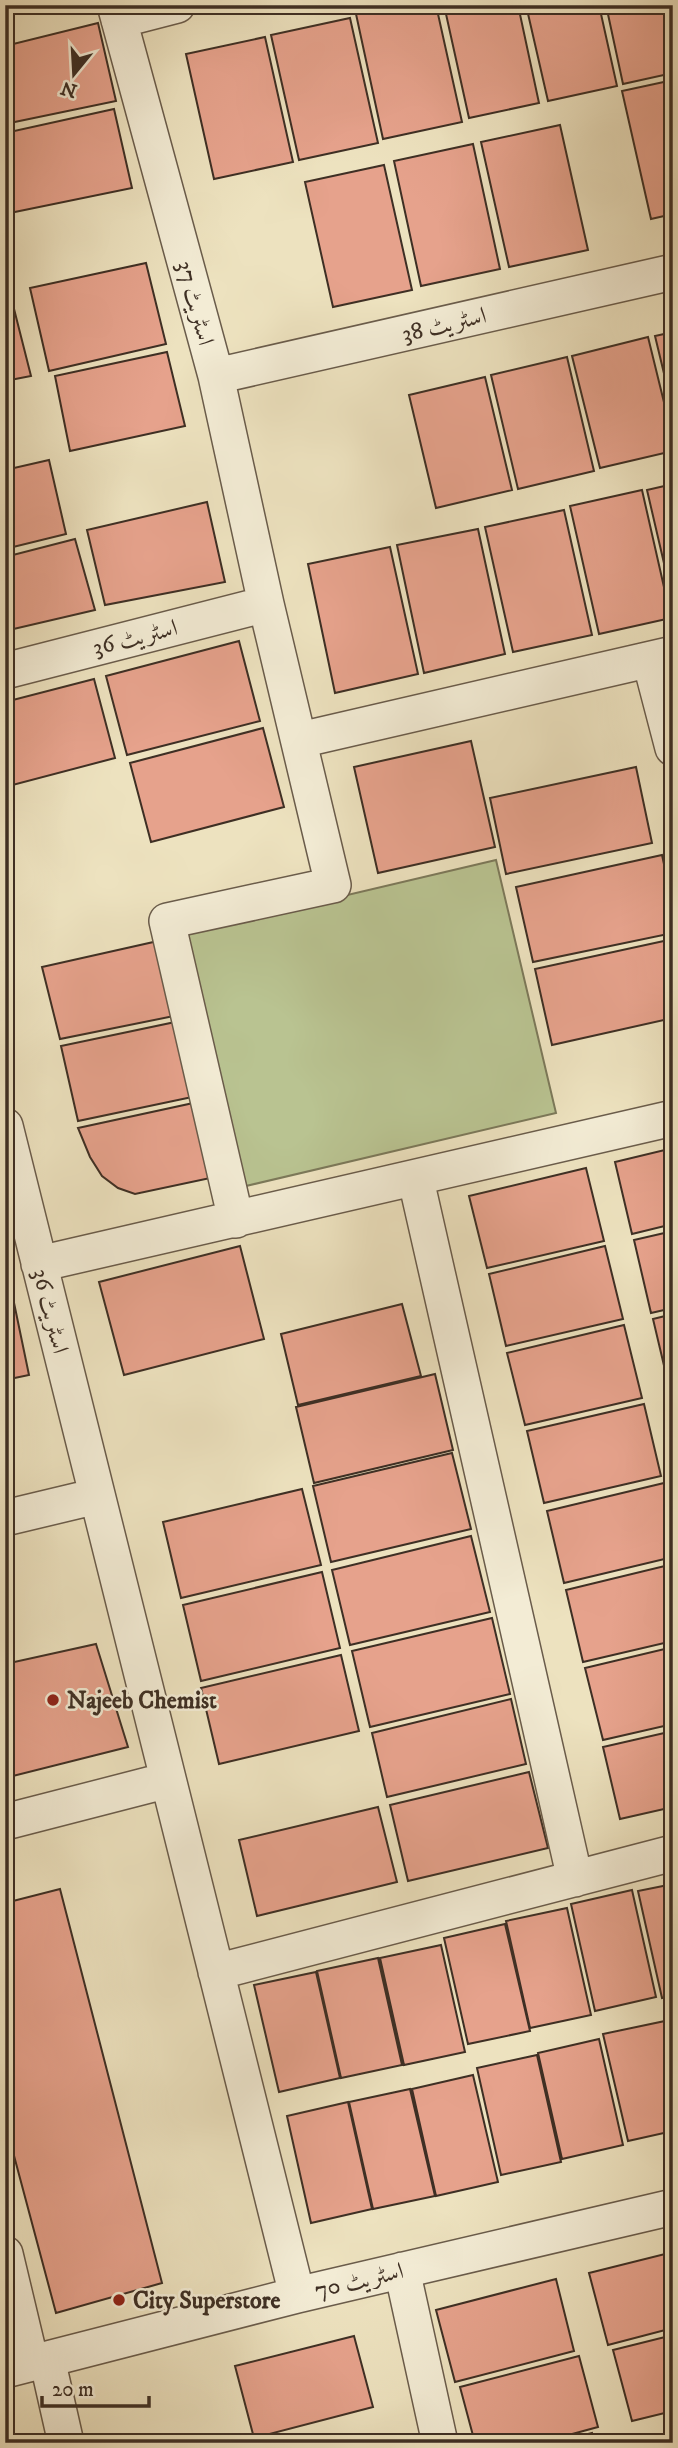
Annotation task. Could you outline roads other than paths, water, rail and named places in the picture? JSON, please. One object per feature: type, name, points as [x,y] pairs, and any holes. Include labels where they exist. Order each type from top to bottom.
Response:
[{"type":"street","points":[[117,12],[177,5]]},
{"type":"street","name":"اسٹریٹ 37","points":[[117,12],[216,376],[266,604],[333,885],[167,920],[236,1220]]},
{"type":"street","name":"اسٹریٹ 38","points":[[216,376],[673,272]]},
{"type":"street","name":"اسٹریٹ 36","points":[[5,671],[266,604]]},
{"type":"street","points":[[300,740],[662,657],[673,748]]},
{"type":"street","points":[[39,1264],[416,1180],[673,1118]]},
{"type":"street","name":"اسٹریٹ 36","points":[[5,1126],[297,2295]]},
{"type":"street","points":[[416,1180],[575,1879]]},
{"type":"street","points":[[5,1518],[97,1496]]},
{"type":"street","points":[[5,1822],[168,1780]]},
{"type":"street","points":[[216,1972],[673,1853]]},
{"type":"street","name":"اسٹریٹ 70","points":[[28,2364],[297,2295],[673,2207]]},
{"type":"street","points":[[5,2254],[28,2364],[66,2443]]},
{"type":"street","points":[[402,2270],[440,2443]]},
{"type":"place","name":"Najeeb Chemist","points":[[53,1700]]},
{"type":"place","name":"City Superstore","points":[[119,2300]]}]
